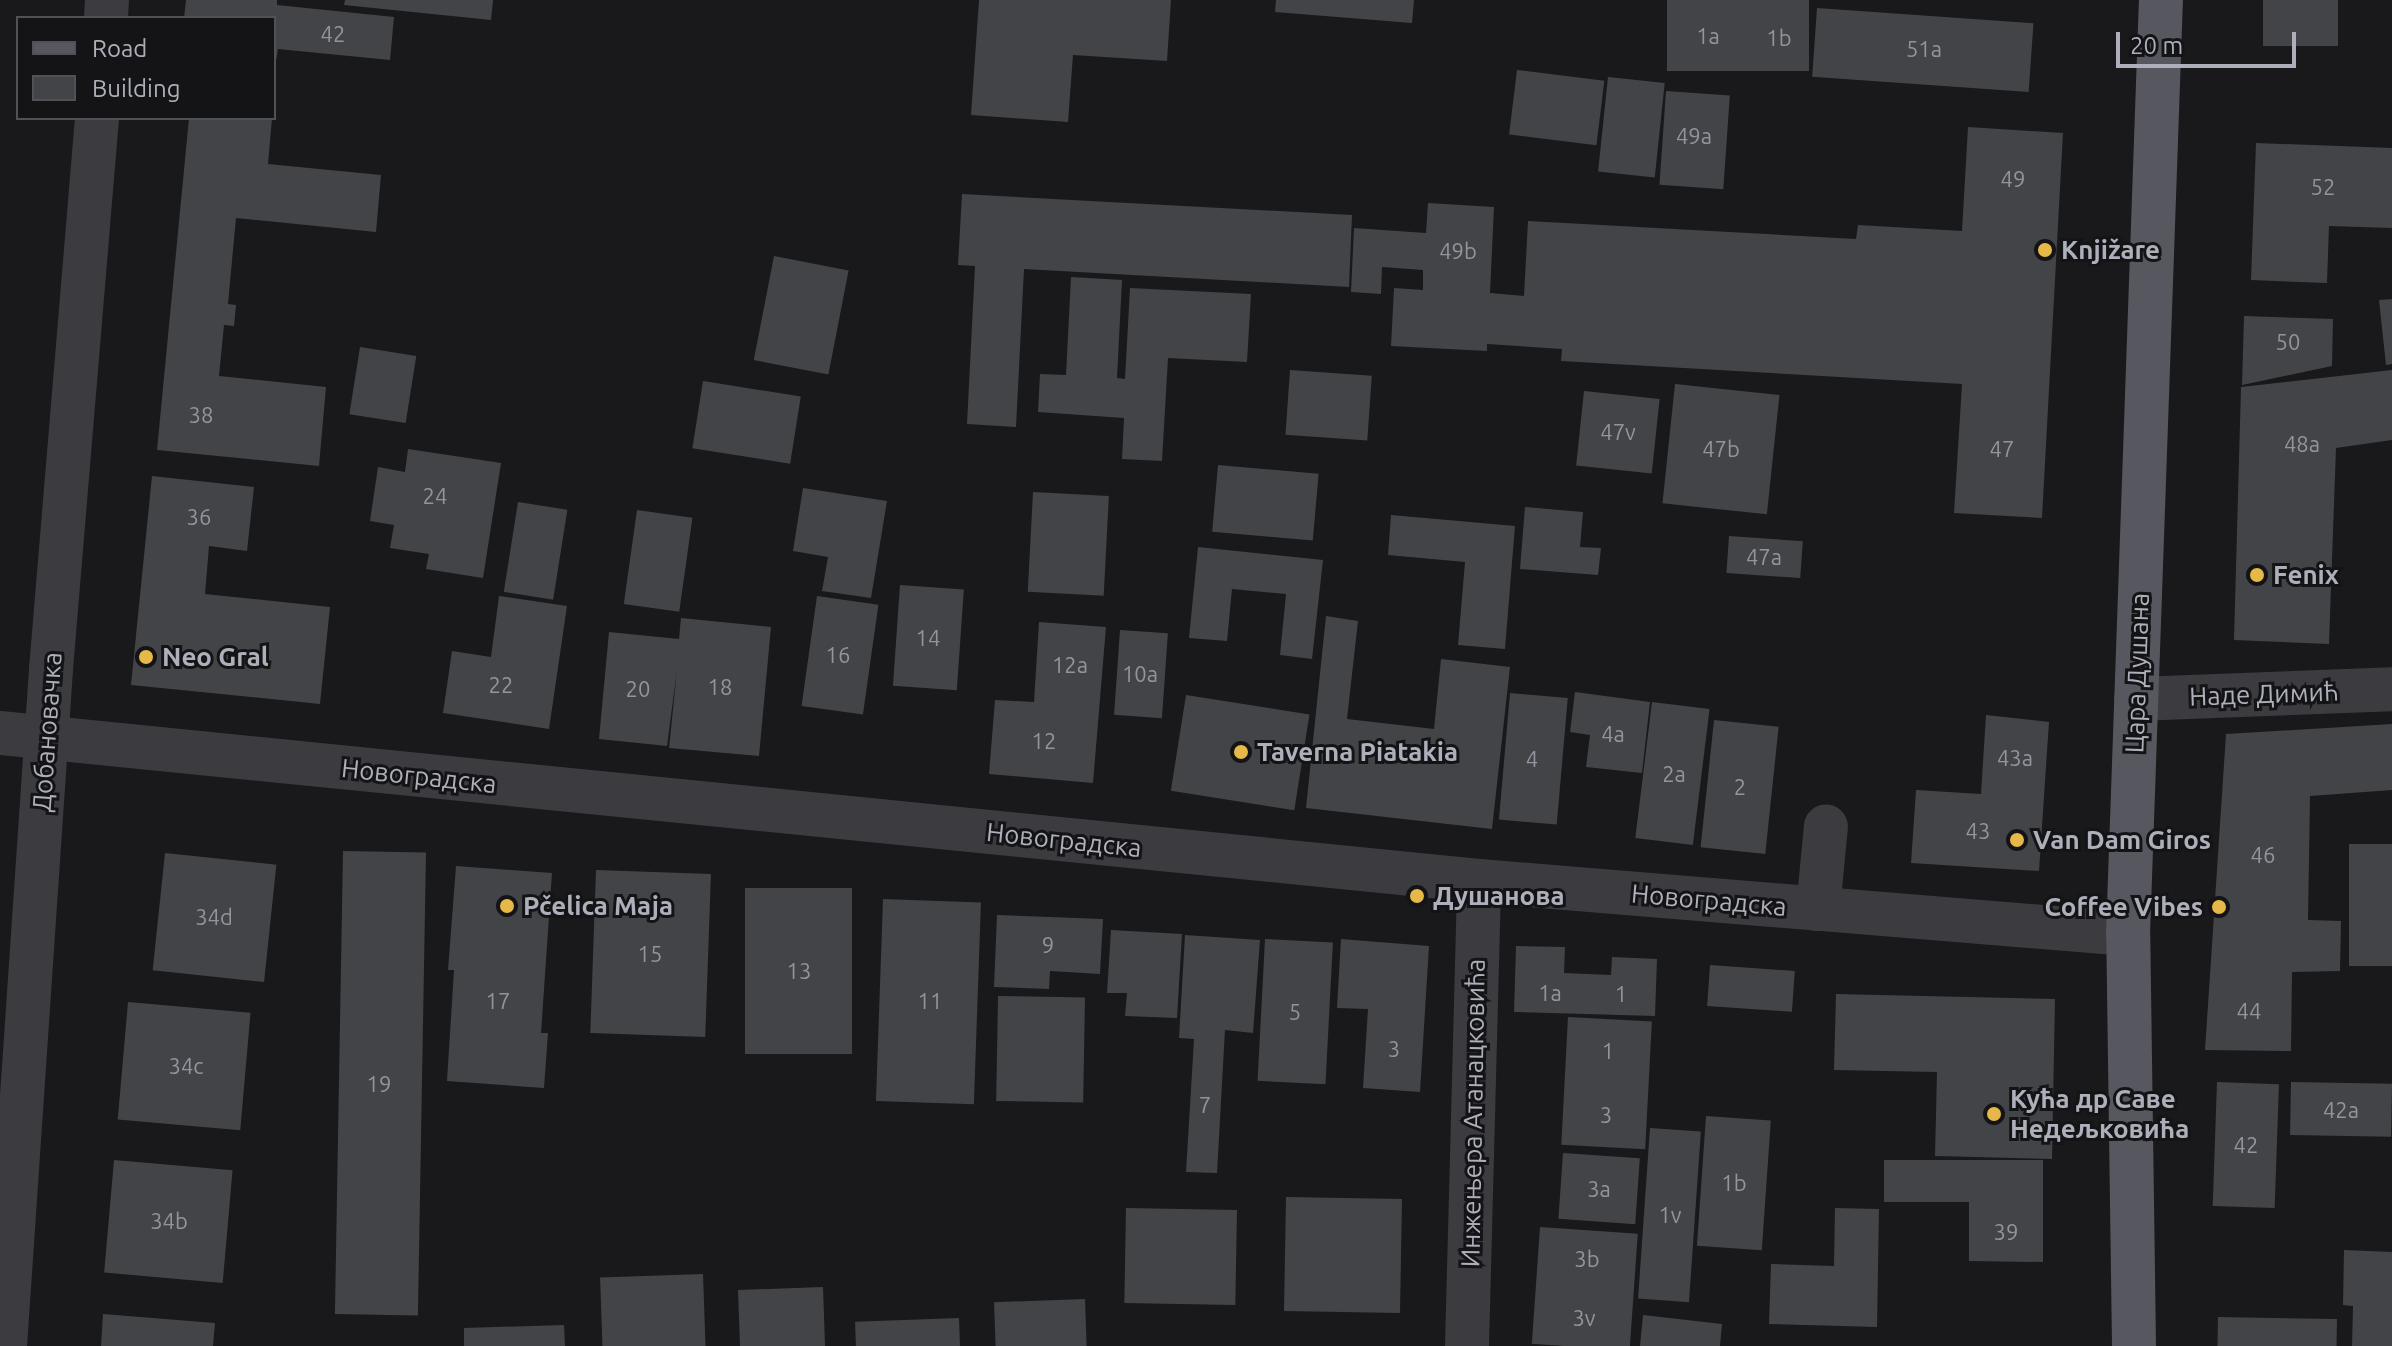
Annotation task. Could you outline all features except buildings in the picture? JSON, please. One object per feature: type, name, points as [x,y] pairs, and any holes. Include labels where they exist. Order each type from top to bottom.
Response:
[{"type":"main road","name":"Цара Душана","points":[[2134,1346],[2128,934],[2161,0]]},
{"type":"street","name":"Добановачка","points":[[5,1346],[47,737],[97,120]]},
{"type":"street","name":"Наде Димић","points":[[2136,699],[2392,689]]},
{"type":"street","name":"Новоградска","points":[[0,733],[1479,881],[2128,934]]},
{"type":"street","points":[[1818,909],[1826,826]]},
{"type":"street","name":"Инжењера Атанацковића","points":[[1467,1346],[1479,881]]},
{"type":"place","name":"Knjižare","points":[[2045,250]]},
{"type":"place","name":"Fenix","points":[[2257,575]]},
{"type":"place","name":"Neo Gral","points":[[146,657]]},
{"type":"place","name":"Taverna Piatakia","points":[[1241,752]]},
{"type":"place","name":"Van Dam Giros","points":[[2017,840]]},
{"type":"place","name":"Душанова","points":[[1417,896]]},
{"type":"place","name":"Pčelica Maja","points":[[507,906]]},
{"type":"place","name":"Coffee Vibes","points":[[2219,907]]},
{"type":"place","name":"Кућа др Саве Недељковића","points":[[1994,1114]]}]
